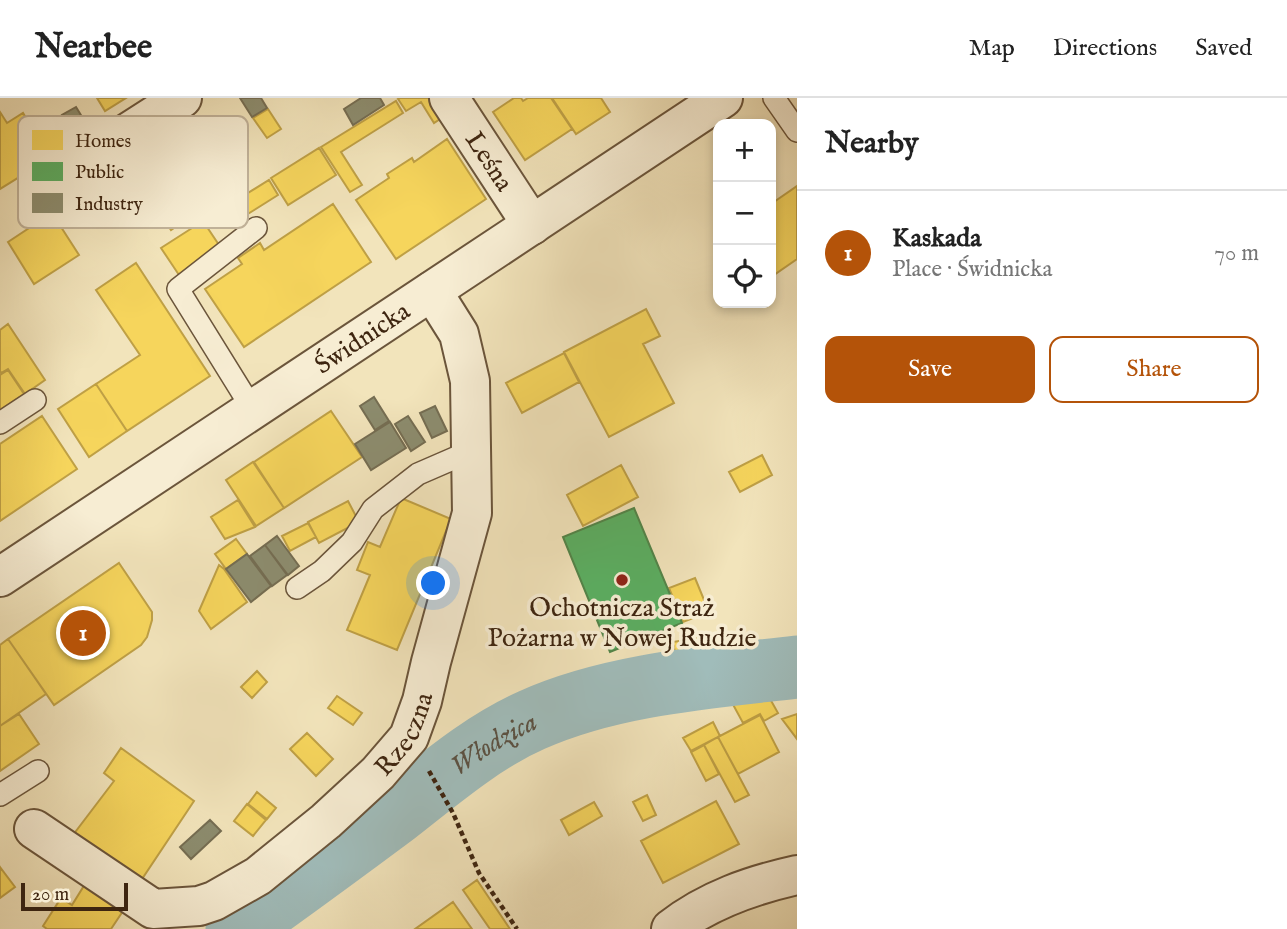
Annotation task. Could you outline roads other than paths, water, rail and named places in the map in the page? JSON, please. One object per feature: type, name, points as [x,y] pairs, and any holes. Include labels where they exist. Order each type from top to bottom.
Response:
[{"type":"street","points":[[154,116],[182,98]]},
{"type":"street","name":"Leśna","points":[[449,98],[532,225]]},
{"type":"street","name":"Świdnicka","points":[[3,569],[253,410],[723,98]]},
{"type":"street","name":"Rzeczna","points":[[34,829],[153,909],[198,906],[214,901],[258,876],[326,821],[378,773],[409,737],[422,701],[472,513],[470,381],[459,334],[432,291]]},
{"type":"street","points":[[671,929],[719,899],[797,875]]},
{"type":"lane","points":[[774,98],[797,131]]},
{"type":"lane","points":[[253,410],[178,289],[256,228]]},
{"type":"lane","points":[[0,423],[35,400]]},
{"type":"lane","points":[[297,588],[322,571],[352,542],[373,509],[418,474],[471,451]]},
{"type":"lane","points":[[0,794],[38,771]]},
{"type":"waterway","name":"Włodzica","points":[[237,929],[459,764],[494,740],[532,720],[563,708],[628,690],[797,667]]},
{"type":"place","name":"Ochotnicza Straż Pożarna w Nowej Rudzie","points":[[622,580]]},
{"type":"place","name":"Kaskada","points":[[83,633]]}]
